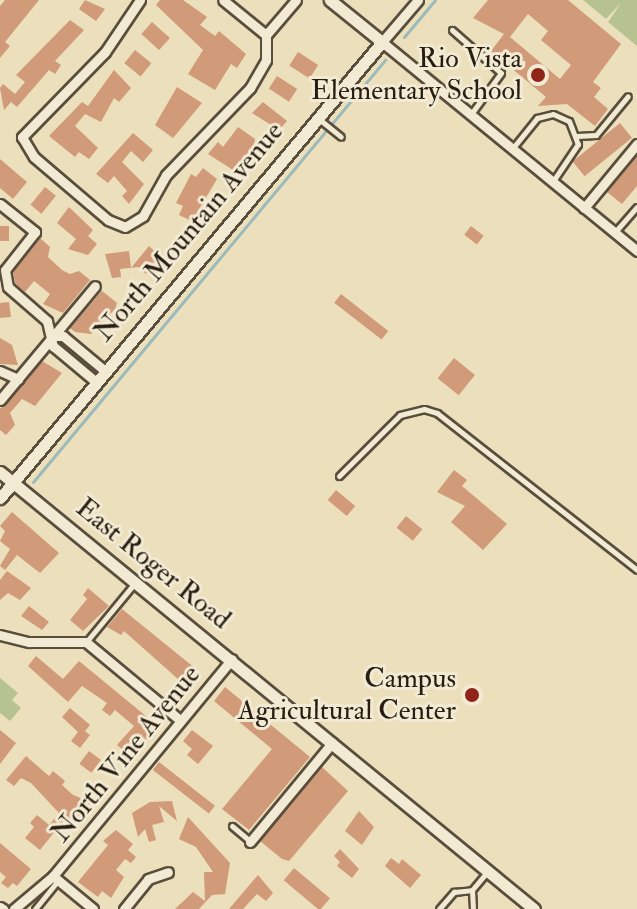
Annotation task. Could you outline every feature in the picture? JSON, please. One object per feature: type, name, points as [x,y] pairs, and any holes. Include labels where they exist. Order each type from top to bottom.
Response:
[{"type":"street","points":[[140,0],[105,52],[22,137],[34,157],[108,220],[125,227],[143,216],[166,175],[199,135],[250,88],[266,60],[266,35],[296,0]]},
{"type":"street","points":[[223,0],[266,35]]},
{"type":"street","points":[[330,0],[637,251]]},
{"type":"street","name":"North Mountain Avenue","points":[[0,498],[104,370],[322,121],[418,0]]},
{"type":"street","points":[[584,208],[637,144]]},
{"type":"street","points":[[0,204],[35,232],[5,270],[4,288],[47,321],[53,346],[95,381]]},
{"type":"street","points":[[0,218],[16,216]]},
{"type":"street","points":[[0,400],[95,286]]},
{"type":"street","points":[[53,336],[63,336],[104,370]]},
{"type":"street","points":[[0,371],[18,379]]},
{"type":"street","name":"East Roger Road","points":[[0,472],[534,909]]},
{"type":"street","points":[[0,635],[29,642],[86,642],[180,720]]},
{"type":"street","name":"North Vine Avenue","points":[[14,909],[56,878],[232,659]]},
{"type":"street","points":[[250,842],[332,743]]},
{"type":"street","points":[[124,909],[148,879],[168,872]]},
{"type":"street","points":[[56,878],[93,909]]},
{"type":"lane","points":[[452,30],[501,73],[471,115]]},
{"type":"lane","points":[[577,136],[596,135],[628,96]]},
{"type":"lane","points":[[512,149],[545,115],[562,116],[577,136],[575,153],[552,182]]},
{"type":"lane","points":[[322,121],[341,137]]},
{"type":"lane","points":[[615,233],[637,207]]},
{"type":"lane","points":[[339,476],[400,415],[424,409],[437,413],[637,570]]},
{"type":"lane","points":[[86,642],[136,581]]},
{"type":"lane","points":[[232,826],[250,842]]},
{"type":"lane","points":[[473,909],[472,890],[488,871]]},
{"type":"lane","points":[[35,909],[56,878]]},
{"type":"lane","points":[[439,909],[454,892],[472,890]]},
{"type":"green space","points":[[583,0],[637,0],[637,46],[608,22],[621,3],[606,19]]},
{"type":"green space","points":[[0,678],[18,693],[12,700],[21,708],[10,721],[0,713]]},
{"type":"building","points":[[5,0],[39,0],[5,42],[10,46],[0,58],[0,6]]},
{"type":"building","points":[[85,0],[105,9],[96,21],[79,9]]},
{"type":"building","points":[[160,0],[183,0],[207,17],[200,25],[215,36],[219,31],[246,54],[237,68],[231,64],[215,90],[188,74],[203,50],[156,5]]},
{"type":"building","points":[[488,0],[568,0],[621,44],[593,82],[601,88],[594,97],[608,109],[595,126],[567,104],[538,106],[546,97],[491,51],[504,34],[473,18]],"holes":[[[528,14],[548,31],[541,40],[571,65],[560,79],[510,37]]]},
{"type":"building","points":[[70,20],[84,30],[55,61],[61,65],[55,74],[49,70],[17,107],[11,102],[4,110],[0,88],[3,84],[15,94],[25,82],[16,75]]},
{"type":"building","points":[[152,22],[170,38],[159,50],[141,34]]},
{"type":"building","points":[[135,50],[151,63],[141,76],[124,63]]},
{"type":"building","points":[[298,52],[318,65],[309,78],[289,65]]},
{"type":"building","points":[[114,70],[131,88],[119,102],[114,98],[101,122],[85,114],[75,126],[98,148],[89,159],[79,152],[75,157],[49,136],[82,102],[88,106]]},
{"type":"building","points":[[277,76],[297,89],[289,102],[269,89]]},
{"type":"building","points":[[177,87],[202,103],[173,138],[155,125]]},
{"type":"building","points":[[263,102],[287,121],[279,130],[252,113]]},
{"type":"building","points":[[620,123],[632,138],[585,176],[573,161]]},
{"type":"building","points":[[238,127],[255,139],[254,146],[233,170],[208,154],[218,142],[223,147]]},
{"type":"building","points":[[133,133],[153,150],[143,162],[131,151],[122,162],[144,184],[129,204],[122,196],[127,191],[114,176],[108,183],[96,174]]},
{"type":"building","points":[[637,156],[637,186],[622,204],[607,192]]},
{"type":"building","points":[[0,159],[27,182],[13,199],[0,188]]},
{"type":"building","points":[[203,168],[217,179],[192,221],[179,215],[183,206],[176,203],[191,174],[196,177]]},
{"type":"building","points":[[45,187],[56,196],[41,214],[31,205]]},
{"type":"building","points":[[69,207],[93,230],[88,236],[97,244],[88,255],[68,249],[76,239],[57,223]]},
{"type":"building","points":[[0,226],[9,226],[9,241],[0,241]]},
{"type":"building","points":[[471,226],[484,236],[477,245],[464,235]]},
{"type":"building","points":[[40,238],[50,247],[48,257],[62,270],[70,274],[79,271],[90,280],[63,313],[43,304],[50,294],[34,281],[25,292],[15,283],[13,272]]},
{"type":"building","points":[[149,246],[161,257],[146,274],[138,267],[131,268]]},
{"type":"building","points":[[129,251],[131,268],[120,269],[121,277],[112,278],[105,254]]},
{"type":"building","points":[[102,291],[117,303],[115,309],[91,334],[75,332],[70,328]]},
{"type":"building","points":[[341,294],[388,331],[382,340],[334,303]]},
{"type":"building","points":[[9,302],[11,317],[0,318],[0,303]]},
{"type":"building","points":[[0,338],[12,345],[18,365],[0,364]]},
{"type":"building","points":[[454,358],[475,375],[459,395],[438,378]]},
{"type":"building","points":[[42,361],[62,373],[35,406],[22,399],[10,413],[15,425],[6,435],[0,430],[0,409]]},
{"type":"building","points":[[454,470],[467,480],[462,486],[507,524],[483,550],[451,522],[465,506],[437,492]]},
{"type":"building","points":[[336,490],[355,506],[347,516],[328,500]]},
{"type":"building","points":[[12,512],[59,553],[40,573],[17,555],[5,570],[0,566],[10,549],[0,541],[5,531],[0,526]]},
{"type":"building","points":[[406,516],[422,529],[413,541],[397,528]]},
{"type":"building","points":[[7,571],[31,588],[20,600],[8,593],[0,600],[0,580]]},
{"type":"building","points":[[88,588],[109,606],[83,631],[70,620],[87,599],[83,595]]},
{"type":"building","points":[[29,606],[49,622],[42,630],[21,616]]},
{"type":"building","points":[[122,609],[201,673],[188,688],[124,631],[121,635],[107,627]]},
{"type":"building","points":[[36,656],[63,679],[79,661],[158,726],[131,757],[117,745],[134,726],[115,710],[110,716],[102,710],[107,703],[82,686],[68,702],[28,666]]},
{"type":"building","points":[[225,687],[310,757],[249,830],[222,809],[272,749],[214,701]]},
{"type":"building","points":[[70,708],[90,725],[85,731],[90,735],[80,748],[71,741],[78,732],[62,717]]},
{"type":"building","points":[[0,730],[16,743],[0,764]]},
{"type":"building","points":[[192,730],[213,746],[198,764],[187,755],[192,749],[183,741]]},
{"type":"building","points":[[89,751],[101,760],[91,773],[79,764]]},
{"type":"building","points":[[26,756],[49,776],[53,771],[65,781],[62,785],[73,795],[91,802],[76,820],[64,820],[40,850],[25,838],[34,827],[30,823],[37,815],[49,825],[59,813],[31,783],[21,778],[14,786],[6,780]]},
{"type":"building","points":[[159,762],[215,806],[209,814],[153,770]]},
{"type":"building","points":[[322,767],[348,791],[289,861],[282,859],[260,841]]},
{"type":"building","points":[[172,801],[177,821],[159,806],[164,822],[152,825],[156,840],[149,842],[145,829],[138,837],[132,813],[150,802]]},
{"type":"building","points":[[359,811],[374,827],[362,845],[345,831]]},
{"type":"building","points":[[188,817],[230,863],[225,894],[212,895],[199,909],[175,909],[193,892],[205,901],[204,872],[213,872],[196,847],[179,839]]},
{"type":"building","points":[[116,830],[133,844],[128,850],[136,857],[131,863],[125,859],[116,870],[124,877],[111,898],[102,891],[98,897],[78,882],[108,845],[103,841]]},
{"type":"building","points":[[0,843],[31,869],[17,886],[13,883],[8,888],[1,883],[6,877],[0,872]]},
{"type":"building","points":[[340,849],[359,869],[352,878],[337,866],[340,862],[334,856]]},
{"type":"building","points":[[391,858],[399,864],[402,859],[421,875],[410,888],[385,866]]},
{"type":"building","points":[[294,868],[330,898],[318,909],[284,880]]},
{"type":"building","points":[[258,875],[273,893],[266,901],[257,894],[243,909],[229,909]]},
{"type":"waterway","points":[[404,37],[435,0]]},
{"type":"waterway","points":[[33,482],[385,60]]},
{"type":"place","name":"Rio Vista Elementary School","points":[[538,75]]},
{"type":"place","name":"Campus Agricultural Center","points":[[472,695]]}]
